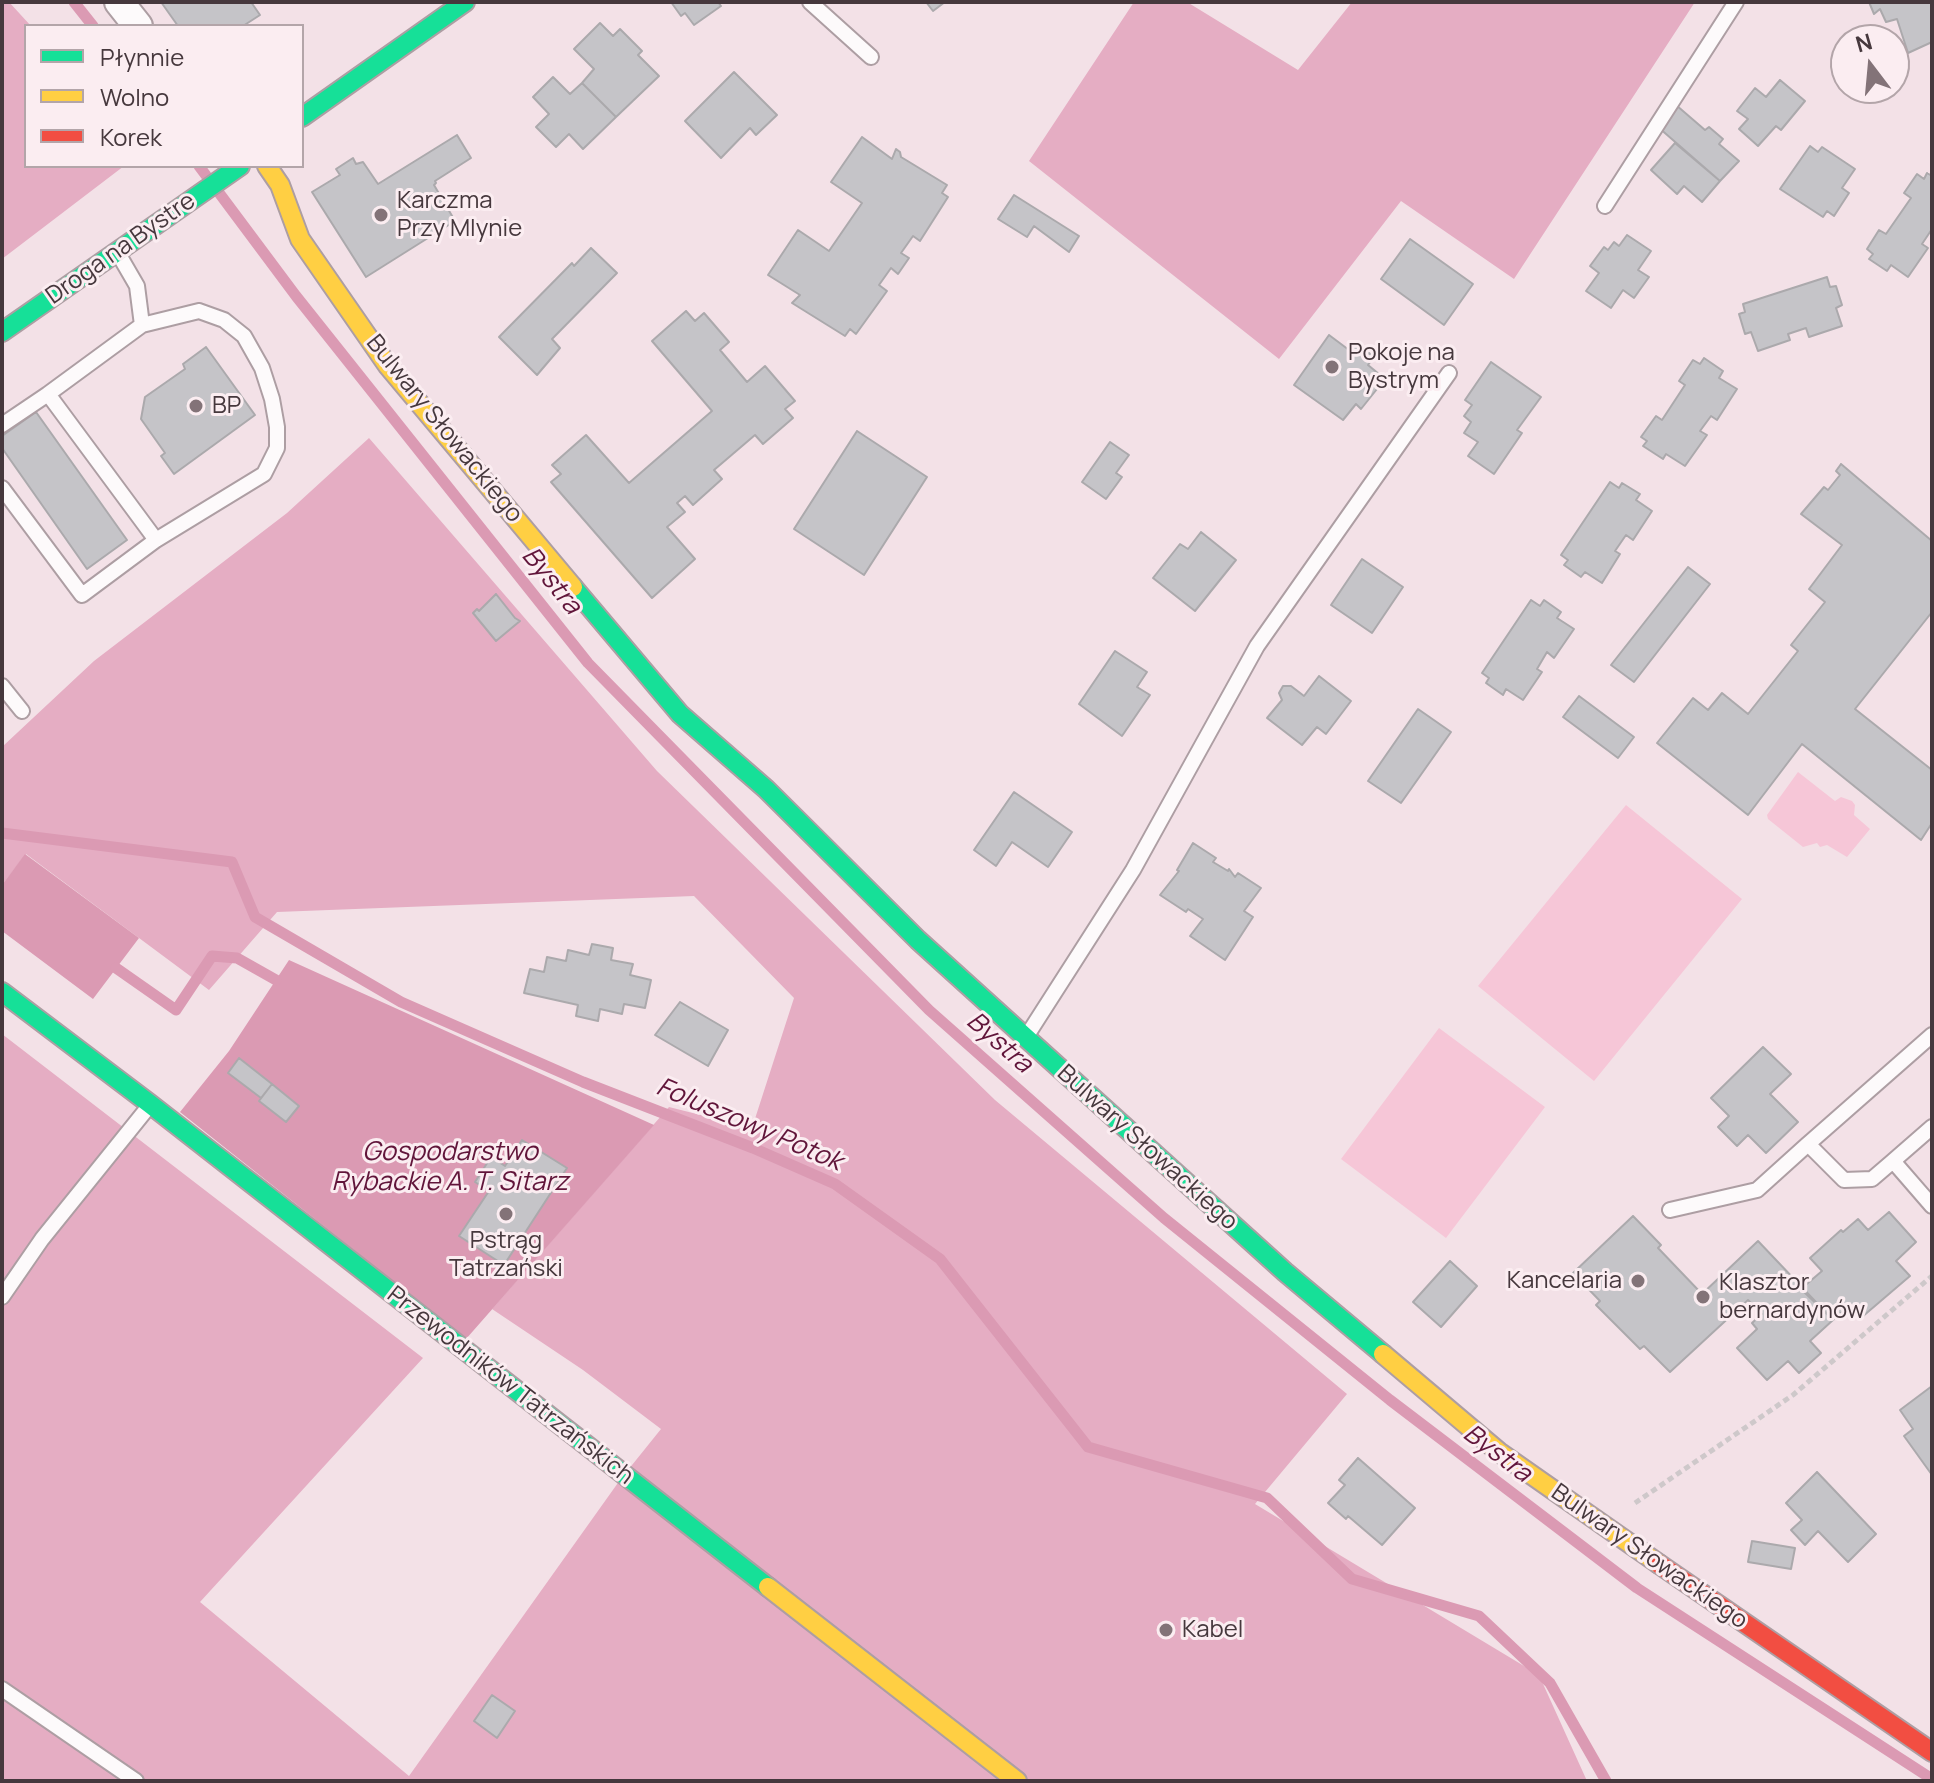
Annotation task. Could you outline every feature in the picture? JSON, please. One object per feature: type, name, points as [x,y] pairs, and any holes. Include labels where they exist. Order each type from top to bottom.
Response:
[{"type":"street","points":[[119,2],[136,24]]},
{"type":"street","points":[[304,116],[465,2]]},
{"type":"street","name":"Droga na Bystre","points":[[2,332],[237,168]]},
{"type":"street","name":"Bulwary Słowackiego","points":[[268,168],[280,185],[300,239],[388,366],[680,714],[766,789],[918,940],[1025,1038],[1297,1282],[1499,1452],[1932,1752]]},
{"type":"street","name":"Przewodników Tatrzańskich","points":[[2,992],[150,1104],[1017,1781]]},
{"type":"lane","points":[[810,2],[871,57]]},
{"type":"lane","points":[[1605,206],[1736,2]]},
{"type":"lane","points":[[117,251],[137,286],[142,325]]},
{"type":"lane","points":[[2,425],[142,325],[199,311],[224,320],[244,336],[262,368],[277,427],[277,448],[264,474],[156,540],[82,595],[2,488]]},
{"type":"lane","points":[[1025,1038],[1133,870],[1257,646],[1449,373]]},
{"type":"lane","points":[[48,394],[156,540]]},
{"type":"lane","points":[[2,686],[22,711]]},
{"type":"lane","points":[[1670,1210],[1757,1190],[1932,1035]]},
{"type":"lane","points":[[2,1297],[42,1239],[150,1104]]},
{"type":"lane","points":[[1808,1144],[1844,1180],[1872,1179],[1932,1127]]},
{"type":"lane","points":[[1893,1161],[1932,1206]]},
{"type":"lane","points":[[2,1689],[136,1781]]},
{"type":"path","points":[[1607,1528],[1639,1500],[1793,1395],[1932,1276]]},
{"type":"shaded area","points":[[2,2],[9,2],[29,24],[24,24],[24,168],[121,168],[2,259]]},
{"type":"shaded area","points":[[1134,2],[1187,2],[1298,70],[1352,2],[1695,2],[1514,279],[1401,201],[1279,359],[1029,161]]},
{"type":"shaded area","points":[[369,438],[657,771],[995,1100],[1347,1394],[1255,1504],[1539,1675],[1587,1781],[4,1781],[2,1034],[423,1358],[200,1602],[409,1776],[620,1480],[661,1429],[583,1370],[492,1309],[669,1107],[752,1128],[794,998],[694,896],[277,912],[209,990],[26,854],[2,885],[2,747],[94,661],[287,513]]},
{"type":"shaded area","points":[[1798,772],[1835,801],[1841,797],[1852,801],[1855,805],[1854,815],[1870,829],[1847,857],[1827,845],[1820,847],[1817,843],[1803,847],[1768,819],[1767,815]]},
{"type":"shaded area","points":[[1626,805],[1742,899],[1594,1081],[1478,986]]},
{"type":"shaded area","points":[[1439,1028],[1545,1107],[1446,1238],[1341,1159]]},
{"type":"water","points":[[25,854],[139,938],[93,999],[2,931],[2,885]]},
{"type":"water","name":"Gospodarstwo Rybackie A. T. Sitarz","points":[[289,960],[654,1125],[466,1339],[180,1112],[229,1051]]},
{"type":"building","points":[[161,2],[251,2],[260,15],[246,24],[177,24]]},
{"type":"building","points":[[671,2],[718,2],[721,6],[694,25],[685,13],[681,16]]},
{"type":"building","points":[[926,2],[945,2],[933,11]]},
{"type":"building","points":[[1869,2],[1932,2],[1932,42],[1910,52],[1910,24],[1899,24],[1897,19],[1886,22],[1880,9],[1874,14]]},
{"type":"building","points":[[600,23],[613,36],[620,29],[642,51],[638,55],[659,76],[616,117],[582,83],[594,69],[574,49]]},
{"type":"building","points":[[734,72],[777,115],[756,135],[750,128],[721,158],[685,121]]},
{"type":"building","points":[[553,77],[570,94],[582,83],[616,117],[583,149],[569,134],[556,147],[536,127],[549,114],[533,97]]},
{"type":"building","points":[[1780,80],[1805,101],[1781,130],[1776,126],[1758,146],[1739,129],[1748,119],[1737,111],[1755,88],[1766,97]]},
{"type":"building","points":[[1676,105],[1705,130],[1709,127],[1723,139],[1719,144],[1739,161],[1720,181],[1658,127]]},
{"type":"building","points":[[457,135],[471,158],[435,181],[434,185],[455,221],[366,277],[312,192],[340,175],[336,169],[353,158],[356,164],[363,162],[378,184]]},
{"type":"building","points":[[862,137],[892,159],[896,149],[901,157],[947,185],[942,193],[948,197],[920,241],[913,236],[901,253],[909,258],[898,274],[891,268],[879,285],[887,291],[856,334],[850,329],[845,336],[792,303],[800,295],[768,275],[798,230],[829,251],[862,203],[831,182]]},
{"type":"building","points":[[1675,143],[1720,181],[1702,202],[1684,186],[1677,194],[1651,170]]},
{"type":"building","points":[[1810,146],[1818,152],[1822,147],[1855,169],[1842,188],[1849,193],[1834,216],[1827,211],[1823,217],[1780,189]]},
{"type":"building","points":[[1927,173],[1932,176],[1932,229],[1922,244],[1928,248],[1908,277],[1891,265],[1887,271],[1869,259],[1873,254],[1867,249],[1879,230],[1886,234],[1911,198],[1904,193],[1917,174],[1924,179]]},
{"type":"building","points":[[1014,195],[1079,236],[1069,252],[1034,226],[1027,237],[998,219]]},
{"type":"building","points":[[1627,235],[1651,251],[1638,270],[1649,277],[1634,298],[1623,290],[1611,308],[1586,291],[1599,273],[1590,266],[1604,247],[1608,250],[1614,242],[1619,246]]},
{"type":"building","points":[[1410,239],[1473,284],[1444,325],[1381,279]]},
{"type":"building","points":[[591,248],[617,273],[552,339],[560,348],[537,375],[499,337],[572,263],[574,266]]},
{"type":"building","points":[[1827,277],[1830,287],[1836,286],[1842,305],[1836,308],[1842,326],[1809,337],[1806,328],[1788,334],[1790,340],[1758,351],[1751,332],[1745,334],[1739,314],[1745,312],[1743,304]]},
{"type":"building","points":[[686,311],[695,321],[704,313],[729,342],[720,350],[747,382],[765,366],[795,401],[785,409],[793,418],[763,444],[755,435],[714,470],[722,479],[693,505],[685,496],[677,503],[685,512],[667,527],[695,559],[652,598],[551,482],[561,474],[552,465],[586,435],[629,483],[712,411],[652,341]]},
{"type":"building","points":[[1329,335],[1349,350],[1355,342],[1374,357],[1368,365],[1385,379],[1361,409],[1356,404],[1343,420],[1294,385]]},
{"type":"building","name":"BP","points":[[206,347],[255,415],[174,474],[161,456],[165,453],[141,419],[145,397],[185,369],[183,364]]},
{"type":"building","points":[[1704,358],[1723,371],[1719,378],[1737,389],[1717,420],[1711,416],[1700,431],[1707,435],[1685,466],[1666,454],[1663,459],[1643,446],[1647,441],[1641,437],[1656,416],[1662,420],[1685,385],[1679,381],[1693,360],[1700,364]]},
{"type":"building","points":[[1491,362],[1541,397],[1517,430],[1522,433],[1494,474],[1468,456],[1478,442],[1464,433],[1471,422],[1464,416],[1472,405],[1465,400]]},
{"type":"building","points":[[36,412],[127,540],[87,569],[2,448],[2,436]]},
{"type":"building","points":[[857,431],[927,477],[864,575],[794,529]]},
{"type":"building","points":[[1110,442],[1129,455],[1116,473],[1122,477],[1106,499],[1082,482]]},
{"type":"building","points":[[1841,464],[1932,541],[1932,612],[1855,709],[1932,770],[1932,823],[1921,840],[1802,744],[1748,815],[1657,743],[1693,698],[1708,710],[1722,693],[1748,714],[1798,651],[1791,645],[1825,602],[1809,589],[1842,545],[1801,514],[1824,487],[1828,490],[1840,475],[1836,471]]},
{"type":"building","points":[[1610,482],[1619,488],[1622,483],[1640,494],[1636,500],[1652,511],[1633,540],[1626,535],[1615,551],[1620,554],[1602,583],[1585,572],[1581,577],[1564,565],[1568,560],[1561,555]]},
{"type":"building","points":[[1201,532],[1236,560],[1195,611],[1153,578],[1180,544],[1188,549]]},
{"type":"building","points":[[1362,559],[1403,587],[1372,633],[1331,605]]},
{"type":"building","points":[[1688,567],[1710,584],[1634,682],[1611,665]]},
{"type":"building","points":[[496,594],[520,621],[496,641],[473,613]]},
{"type":"building","points":[[1531,600],[1540,606],[1544,600],[1561,612],[1557,618],[1574,629],[1554,658],[1547,652],[1537,669],[1542,672],[1523,700],[1506,689],[1503,695],[1486,683],[1489,678],[1482,673]]},
{"type":"building","points":[[1115,651],[1147,672],[1137,687],[1150,695],[1122,736],[1079,704]]},
{"type":"building","points":[[1319,676],[1351,701],[1326,734],[1317,727],[1302,745],[1267,718],[1282,700],[1279,693],[1283,686],[1291,686],[1304,696]]},
{"type":"building","points":[[1579,696],[1634,737],[1618,758],[1563,717]]},
{"type":"building","points":[[1418,709],[1451,732],[1401,803],[1368,781]]},
{"type":"building","points":[[1014,792],[1072,832],[1048,867],[1012,842],[996,866],[974,850]]},
{"type":"building","points":[[1193,843],[1216,858],[1213,862],[1229,869],[1235,877],[1238,873],[1261,888],[1244,911],[1253,917],[1225,960],[1190,936],[1203,919],[1160,895],[1179,871]]},
{"type":"building","points":[[592,944],[613,948],[611,960],[633,964],[630,975],[651,980],[645,1008],[624,1004],[622,1014],[600,1009],[598,1021],[576,1016],[578,1005],[524,993],[530,969],[544,972],[547,957],[566,961],[568,950],[589,955]]},
{"type":"building","points":[[680,1002],[728,1030],[708,1066],[655,1035]]},
{"type":"building","points":[[1763,1047],[1791,1074],[1770,1094],[1798,1122],[1766,1153],[1748,1135],[1737,1146],[1718,1127],[1729,1116],[1711,1098]]},
{"type":"building","points":[[239,1058],[272,1084],[261,1098],[228,1073]]},
{"type":"building","points":[[272,1084],[299,1106],[286,1122],[259,1101]]},
{"type":"building","name":"Pstrąg Tatrzański","points":[[522,1140],[567,1168],[504,1265],[459,1236],[489,1191],[475,1182],[491,1157],[505,1166]]},
{"type":"building","points":[[1889,1212],[1916,1242],[1896,1261],[1910,1276],[1862,1317],[1851,1304],[1833,1320],[1801,1289],[1822,1271],[1810,1258],[1858,1219],[1868,1230]]},
{"type":"building","name":"Klasztor bernardynów","points":[[1633,1216],[1661,1245],[1658,1248],[1702,1294],[1758,1241],[1833,1320],[1810,1341],[1821,1353],[1799,1373],[1788,1361],[1767,1380],[1737,1348],[1757,1329],[1752,1323],[1762,1314],[1748,1300],[1670,1372],[1644,1346],[1640,1349],[1596,1305],[1600,1301],[1573,1273]]},
{"type":"building","points":[[1450,1261],[1477,1286],[1441,1327],[1413,1302]]},
{"type":"building","points":[[1932,1386],[1932,1475],[1904,1436],[1913,1429],[1900,1410]]},
{"type":"building","points":[[1358,1458],[1415,1508],[1382,1545],[1328,1503],[1345,1485],[1339,1480]]},
{"type":"building","points":[[1817,1472],[1876,1534],[1848,1562],[1818,1531],[1805,1545],[1791,1530],[1802,1520],[1786,1503]]},
{"type":"building","points":[[1752,1541],[1795,1548],[1791,1569],[1748,1562]]},
{"type":"building","points":[[492,1695],[515,1711],[497,1738],[474,1721]]},
{"type":"waterway","name":"Bystra","points":[[74,2],[91,24]]},
{"type":"waterway","name":"Bystra","points":[[200,168],[296,296],[588,663],[929,1010],[1164,1218],[1390,1400],[1637,1588],[1932,1779]]},
{"type":"waterway","name":"Foluszowy Potok","points":[[2,833],[232,862],[255,917],[401,1002],[583,1082],[753,1148],[835,1184],[940,1259],[1088,1447],[1267,1498],[1352,1579],[1479,1616],[1550,1683],[1606,1781]]},
{"type":"waterway","points":[[116,968],[176,1010],[212,956],[237,958],[276,980]]},
{"type":"traffic: fast","points":[[304,116],[465,2]]},
{"type":"traffic: fast","points":[[2,332],[237,168]]},
{"type":"traffic: fast","points":[[573,587],[680,714],[766,789],[918,940],[1285,1272],[1383,1354]]},
{"type":"traffic: fast","points":[[2,992],[768,1587]]},
{"type":"traffic: slow","points":[[268,168],[280,185],[300,239],[388,366],[573,587]]},
{"type":"traffic: slow","points":[[1383,1354],[1499,1452],[1659,1564]]},
{"type":"traffic: slow","points":[[768,1587],[1017,1781]]},
{"type":"traffic: jam","points":[[1659,1564],[1932,1752]]},
{"type":"place","name":"Karczma Przy Mlynie","points":[[381,215]]},
{"type":"place","name":"Pokoje na Bystrym","points":[[1332,367]]},
{"type":"place","name":"BP","points":[[196,406]]},
{"type":"place","name":"Pstrąg Tatrzański","points":[[506,1214]]},
{"type":"place","name":"Kancelaria","points":[[1638,1281]]},
{"type":"place","name":"Klasztor bernardynów","points":[[1703,1297]]},
{"type":"place","name":"Kabel","points":[[1166,1630]]}]
